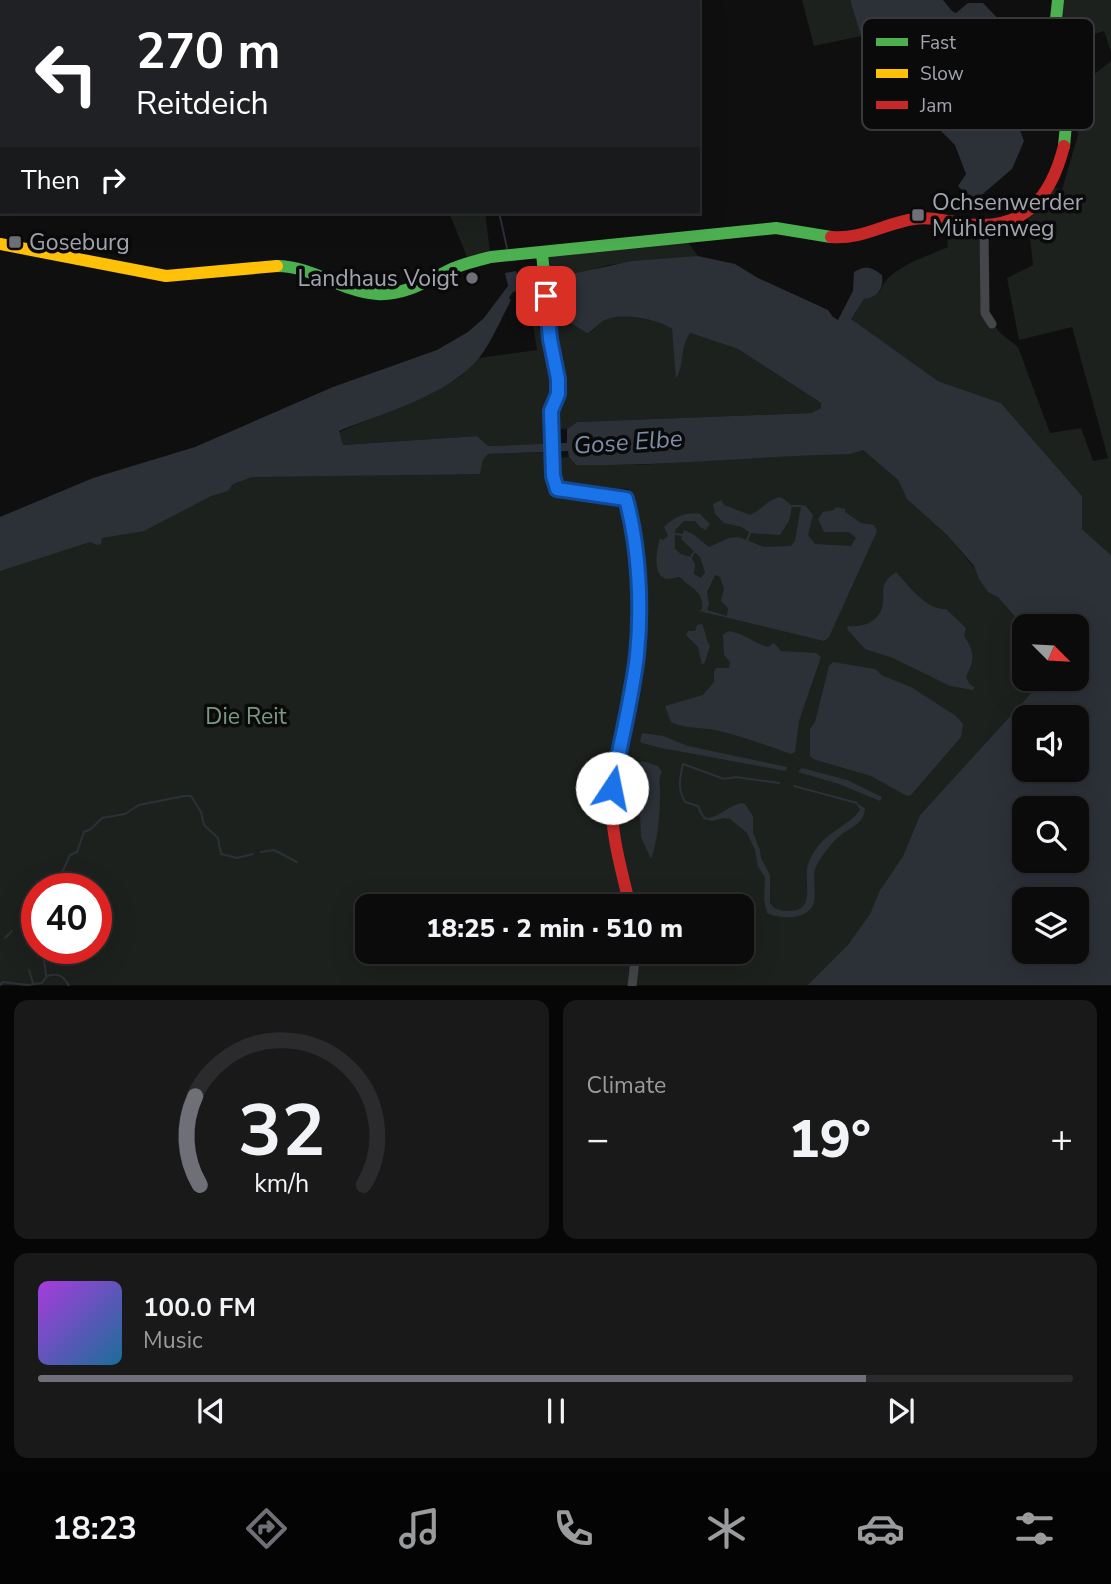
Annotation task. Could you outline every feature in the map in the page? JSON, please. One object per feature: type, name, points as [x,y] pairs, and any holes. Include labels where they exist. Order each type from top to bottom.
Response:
[{"type":"street","points":[[1056,18],[1058,0]]},
{"type":"street","points":[[0,244],[166,276],[191,276],[282,265],[319,274],[354,291],[378,295],[405,291],[457,267],[516,254],[776,228],[800,230],[838,239],[864,236],[906,220],[919,218],[984,225],[1016,219],[1040,200],[1062,153],[1067,130]]},
{"type":"street","points":[[984,225],[985,313],[992,324]]},
{"type":"street","points":[[542,253],[550,339],[558,379],[558,394],[551,411],[553,476],[557,489],[626,499],[632,520],[637,562],[637,652],[612,788],[611,812],[618,860],[627,894]]},
{"type":"street","points":[[632,985],[635,964]]},
{"type":"green space","points":[[802,0],[850,0],[861,36],[814,46]]},
{"type":"green space","points":[[1063,0],[1111,0],[1111,52],[1104,31],[1094,34],[1094,18],[1060,18]]},
{"type":"green space","points":[[1111,61],[1111,555],[1082,529],[1081,495],[1001,403],[938,381],[850,319],[864,299],[880,291],[891,275],[948,247],[946,225],[979,227],[986,311],[999,332],[1018,347],[1050,433],[1081,428],[1093,461],[1108,458],[1072,327],[1019,340],[1007,278],[1033,265],[1028,218],[1052,187],[1062,190],[1078,130],[1094,130],[1094,74]]},
{"type":"green space","points":[[450,214],[485,214],[490,252],[467,257]]},
{"type":"green space","points":[[687,241],[698,256],[608,265],[565,278],[566,320],[591,332],[604,320],[619,316],[638,317],[666,325],[672,329],[679,373],[683,344],[690,333],[738,349],[821,403],[821,408],[811,413],[577,422],[567,429],[556,429],[554,337],[548,257]]},
{"type":"green space","points":[[531,313],[545,339],[555,377],[547,444],[488,446],[477,436],[342,445],[339,432],[423,397],[460,377],[479,358],[537,350]]},
{"type":"green space","name":"Die Reit","points":[[863,450],[898,480],[904,493],[946,534],[1013,614],[1012,691],[1033,691],[1020,705],[1012,705],[1012,714],[920,815],[903,856],[882,887],[870,914],[851,944],[810,985],[0,985],[0,566],[247,475],[461,471],[480,474],[483,460],[488,454],[546,452],[548,491],[623,501],[631,498],[628,489],[580,489],[571,487],[557,475],[556,458],[569,457],[576,465],[639,465]]},
{"type":"water","points":[[850,0],[943,0],[956,13],[968,3],[983,3],[997,18],[862,18],[861,36]]},
{"type":"water","points":[[940,130],[1020,130],[1024,141],[1012,169],[978,198],[968,197],[958,186],[966,174],[955,145]]},
{"type":"water","name":"Gose Elbe","points":[[698,256],[735,264],[758,278],[828,310],[838,320],[853,291],[854,272],[865,268],[875,270],[882,275],[881,288],[873,296],[864,299],[851,319],[938,381],[1001,403],[1082,496],[1082,529],[1111,555],[1111,985],[808,985],[848,945],[870,914],[880,890],[903,856],[920,815],[1012,714],[1012,782],[1089,782],[1089,705],[1020,705],[1033,691],[1089,691],[1089,614],[1013,614],[998,597],[988,592],[974,566],[946,534],[907,499],[898,480],[863,450],[850,454],[610,465],[576,465],[569,457],[568,451],[488,454],[483,460],[480,474],[252,477],[233,484],[228,491],[211,496],[144,531],[102,538],[101,544],[90,542],[0,571],[0,517],[93,478],[195,447],[333,387],[437,350],[468,332],[484,318],[508,286],[505,273],[516,271],[521,274],[523,289],[513,292],[509,298],[511,300],[500,322],[479,358],[466,371],[433,393],[339,431],[343,445],[477,436],[488,446],[567,443],[567,429],[577,422],[811,413],[821,408],[821,403],[738,349],[690,333],[684,345],[676,379],[672,329],[658,322],[639,318],[612,318],[587,333],[566,320],[567,275],[632,261]]},
{"type":"water","points":[[779,497],[792,506],[789,521],[780,535],[750,533],[742,527],[724,523],[715,514],[713,504],[721,500],[724,505],[750,515]]},
{"type":"water","points":[[805,505],[813,515],[808,535],[815,544],[851,546],[856,538],[849,532],[824,532],[818,519],[823,512],[836,507],[845,509],[845,512],[861,523],[874,525],[877,531],[829,637],[824,641],[699,611],[702,609],[702,603],[696,591],[680,577],[668,579],[659,573],[656,562],[660,538],[663,540],[668,536],[664,527],[672,520],[685,514],[700,514],[710,524],[706,530],[695,521],[684,521],[675,530],[675,549],[691,557],[695,564],[694,574],[701,578],[705,572],[700,557],[681,539],[684,530],[709,547],[738,537],[764,547],[791,546],[795,541],[801,506]],"holes":[[[715,575],[720,577],[724,589],[721,601],[728,608],[727,616],[707,610],[707,592]]]},
{"type":"water","points":[[896,572],[925,602],[939,609],[946,609],[966,628],[964,635],[972,656],[966,677],[970,685],[975,687],[973,690],[950,686],[893,658],[865,649],[847,629],[848,626],[860,626],[875,619],[882,609],[884,585]]},
{"type":"water","points":[[702,624],[710,646],[702,665],[698,647],[686,635],[688,631],[695,631],[697,625]]},
{"type":"water","points":[[728,631],[768,647],[774,643],[781,651],[816,653],[821,657],[799,721],[795,752],[791,754],[725,732],[671,722],[665,706],[703,695],[714,682],[716,668],[729,668],[730,662],[724,655],[723,635]]},
{"type":"water","points":[[833,662],[875,669],[883,676],[911,687],[956,716],[963,724],[961,737],[911,795],[907,796],[871,776],[810,756],[810,729],[815,722],[829,666]]},
{"type":"water","points":[[642,733],[663,736],[688,746],[787,767],[786,771],[661,748],[642,743]]},
{"type":"water","points":[[642,761],[658,766],[662,772],[658,827],[651,859],[641,837],[640,815],[644,799],[640,794],[639,764]]},
{"type":"water","points":[[802,768],[847,780],[882,797],[880,801],[839,784],[798,772]]},
{"type":"water","points":[[741,803],[745,804],[753,816],[753,832],[761,858],[770,875],[770,903],[776,909],[786,911],[797,910],[806,902],[808,866],[816,849],[860,810],[856,803],[865,808],[860,821],[836,839],[819,862],[815,869],[813,905],[803,914],[787,917],[767,913],[764,900],[765,877],[758,867],[755,850],[747,833],[730,819],[703,819],[702,814],[707,818],[712,817]]},
{"type":"waterway","points":[[499,214],[507,248]]},
{"type":"waterway","points":[[792,506],[801,506]]},
{"type":"waterway","points":[[747,540],[750,533]]},
{"type":"waterway","points":[[676,534],[682,535]]},
{"type":"waterway","points":[[691,557],[694,552]]},
{"type":"waterway","points":[[702,815],[698,806],[685,802],[682,797],[680,783],[683,764],[724,779],[736,777],[779,783]]},
{"type":"waterway","points":[[794,786],[857,803]]},
{"type":"waterway","points":[[62,873],[70,855],[77,852],[84,832],[102,818],[125,814],[139,805],[184,796],[191,796],[201,812],[204,825],[218,838],[221,854],[237,858],[253,854]]},
{"type":"waterway","points":[[261,852],[274,850],[297,862]]},
{"type":"waterway","points":[[5,938],[12,931]]},
{"type":"waterway","points":[[44,964],[46,975]]},
{"type":"waterway","points":[[29,970],[33,983]]},
{"type":"waterway","points":[[0,985],[3,982],[27,985],[42,983],[47,976],[54,975],[62,977],[69,986]]},
{"type":"traffic: fast","points":[[1056,18],[1058,0]]},
{"type":"traffic: fast","points":[[1064,146],[1066,130]]},
{"type":"traffic: fast","points":[[277,266],[303,270],[352,289],[387,294],[407,290],[459,266],[491,257],[776,228],[831,237]]},
{"type":"traffic: fast","points":[[542,253],[550,339],[558,379],[557,394],[551,410],[553,476],[557,489],[626,499],[633,533]]},
{"type":"traffic: slow","points":[[0,244],[166,276],[277,266]]},
{"type":"traffic: jam","points":[[831,237],[863,234],[921,218],[987,225],[1005,222],[1020,216],[1043,195],[1052,181],[1064,146]]},
{"type":"traffic: jam","points":[[627,894],[616,848],[612,789],[635,674],[639,634],[638,573],[633,533]]},
{"type":"place","name":"Ochsenwerder Mühlenweg","points":[[918,215]]},
{"type":"place","name":"Goseburg","points":[[15,242]]},
{"type":"place","name":"Landhaus Voigt","points":[[472,278]]},
{"type":"route","points":[[546,296],[550,339],[558,379],[558,394],[551,411],[553,476],[557,489],[626,499],[632,520],[637,562],[637,652],[612,788]]}]
